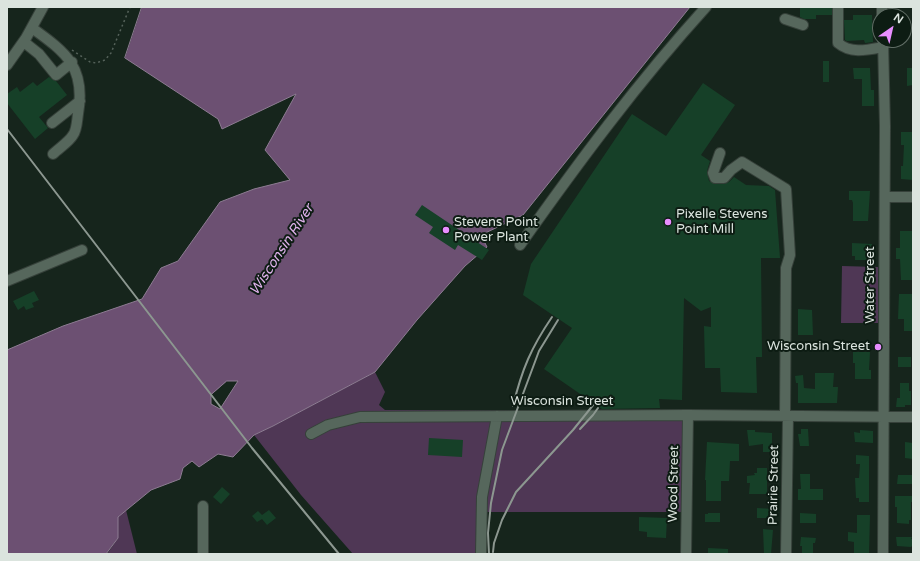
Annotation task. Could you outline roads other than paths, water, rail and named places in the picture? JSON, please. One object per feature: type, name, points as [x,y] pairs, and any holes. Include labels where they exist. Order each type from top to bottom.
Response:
[{"type":"street","points":[[7,64],[24,42],[43,7]]},
{"type":"street","points":[[520,245],[621,107],[668,49],[706,7]]},
{"type":"street","points":[[838,7],[838,43],[843,47],[855,51],[873,48]]},
{"type":"street","points":[[785,19],[803,25]]},
{"type":"street","points":[[32,28],[51,41],[72,62],[79,79],[80,101],[74,134],[53,154]]},
{"type":"street","points":[[24,42],[39,54],[56,75],[72,62]]},
{"type":"street","name":"Water Street","points":[[883,48],[885,197],[883,554]]},
{"type":"street","points":[[52,122],[80,101]]},
{"type":"street","name":"Prairie Street","points":[[720,153],[713,173],[715,178],[724,178],[731,170],[742,162],[786,189],[790,255],[786,268],[786,554]]},
{"type":"street","points":[[885,197],[913,197]]},
{"type":"street","points":[[7,281],[82,250]]},
{"type":"street","name":"Wisconsin Street","points":[[311,434],[328,425],[360,417],[688,415],[913,417]]},
{"type":"street","name":"Wood Street","points":[[686,554],[688,415]]},
{"type":"street","points":[[481,554],[482,497],[497,416]]},
{"type":"street","points":[[203,506],[203,554]]},
{"type":"water","name":"Wisconsin River","points":[[142,7],[690,7],[523,215],[481,235],[487,247],[465,266],[417,320],[375,372],[254,435],[233,457],[218,454],[199,467],[192,461],[183,468],[180,479],[151,490],[118,517],[118,538],[106,554],[7,554],[7,350],[63,326],[142,299],[161,268],[178,261],[220,202],[254,189],[290,180],[265,150],[296,94],[222,129],[218,119],[125,58]],"holes":[[[227,381],[238,381],[220,409],[211,404],[211,395]]]},
{"type":"railway","points":[[7,129],[252,448],[339,554]]},
{"type":"railway","points":[[513,406],[528,359],[538,339],[552,317]]},
{"type":"railway","points":[[489,554],[488,533],[491,503],[502,450],[539,351],[558,320]]},
{"type":"railway","points":[[493,552],[494,543],[502,520],[516,492],[573,430],[594,404]]},
{"type":"railway","points":[[580,429],[598,408]]},
{"type":"place","name":"Pixelle Stevens Point Mill","points":[[668,222]]},
{"type":"place","name":"Stevens Point Power Plant","points":[[446,230]]},
{"type":"place","name":"Wisconsin Street","points":[[878,347]]}]
